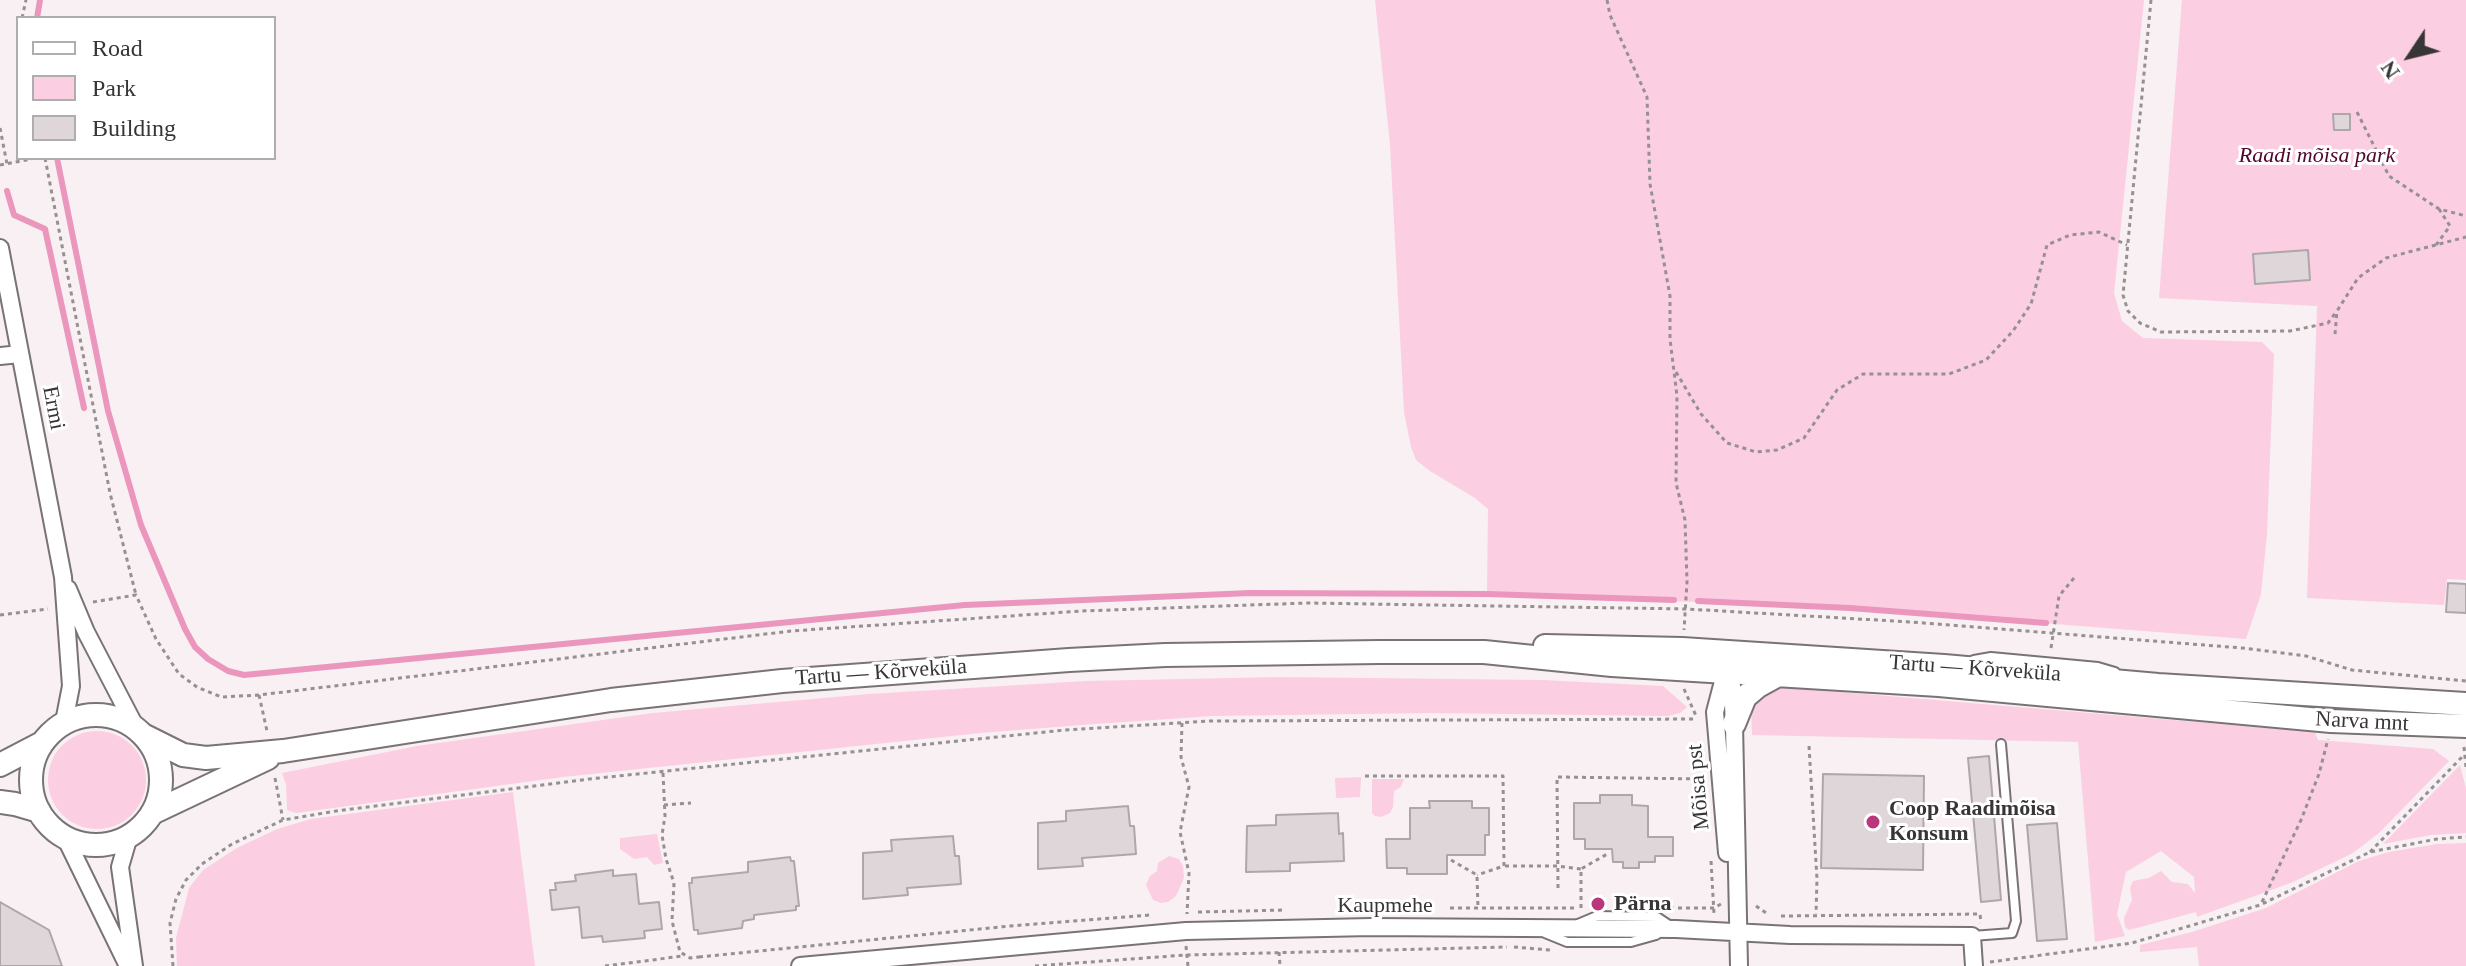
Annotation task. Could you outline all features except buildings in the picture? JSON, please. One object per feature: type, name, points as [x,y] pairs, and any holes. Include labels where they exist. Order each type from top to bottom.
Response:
[{"type":"main road","name":"Tartu — Kõrveküla","points":[[140,732],[183,755],[195,757],[283,751],[611,700],[866,674],[1165,655],[1484,652],[1598,664],[1727,661],[1944,666],[2158,685],[2466,704]]},
{"type":"main road","name":"Tartu — Kõrveküla","points":[[1727,661],[1778,675],[1939,685],[2258,715]]},
{"type":"main road","points":[[1734,724],[1745,697],[1778,675]]},
{"type":"main road","points":[[0,765],[42,743],[64,722],[101,714],[119,718],[140,732],[156,753],[161,773],[160,794],[152,813],[142,826],[114,843],[97,845],[65,837],[50,826],[32,794],[34,759],[42,743]]},
{"type":"main road","name":"Narva mnt","points":[[2258,715],[2330,728],[2466,726]]},
{"type":"main road","name":"Tartu — Kõrveküla","points":[[152,813],[283,751]]},
{"type":"main road","points":[[0,802],[39,811]]},
{"type":"street","name":"Ermi","points":[[0,248],[63,577]]},
{"type":"street","points":[[0,356],[20,354]]},
{"type":"street","points":[[63,577],[71,686],[64,722]]},
{"type":"street","points":[[63,577],[86,632],[140,732]]},
{"type":"street","name":"Mõisa pst","points":[[1727,661],[1734,724],[1739,966]]},
{"type":"street","name":"Mõisa pst","points":[[1727,661],[1715,712],[1727,852],[1736,902]]},
{"type":"street","points":[[129,836],[120,867],[131,966]]},
{"type":"street","points":[[65,837],[131,966]]},
{"type":"street","name":"Kaupmehe","points":[[800,966],[1186,931],[1371,927],[1533,928],[1972,936]]},
{"type":"street","points":[[1972,936],[1974,965]]},
{"type":"lane","points":[[1944,666],[1991,657],[2050,662],[2098,667],[2158,685]]},
{"type":"lane","points":[[2330,728],[2423,735]]},
{"type":"lane","points":[[1972,936],[2012,933],[2016,921],[2001,744]]},
{"type":"lane","points":[[1533,928],[1567,942],[1631,942],[1676,929]]},
{"type":"path","points":[[1607,0],[1610,15],[1647,97],[1650,184],[1670,296],[1677,396],[1676,483],[1685,520],[1687,609]]},
{"type":"path","points":[[2151,0],[2123,295],[2128,311],[2140,323],[2161,332],[2290,331],[2328,323],[2358,278],[2386,258],[2466,237]]},
{"type":"path","points":[[2357,112],[2389,176],[2439,209],[2466,216]]},
{"type":"path","points":[[0,128],[7,164]]},
{"type":"path","points":[[0,165],[26,160]]},
{"type":"path","points":[[45,160],[110,493],[136,595]]},
{"type":"path","points":[[2436,245],[2450,226],[2439,209]]},
{"type":"path","points":[[1674,369],[1701,414],[1727,443],[1756,452],[1777,450],[1804,438],[1837,390],[1863,374],[1949,374],[1986,360],[2013,331],[2031,304],[2047,245],[2070,235],[2099,232],[2127,245]]},
{"type":"path","points":[[2335,334],[2337,311]]},
{"type":"path","points":[[2050,662],[2059,596],[2074,578]]},
{"type":"path","points":[[0,615],[52,609]]},
{"type":"path","points":[[259,695],[267,732]]},
{"type":"path","points":[[173,966],[170,923],[176,899],[186,880],[202,864],[232,844],[283,820],[336,811],[663,771],[1065,730],[1182,723],[1352,719],[1697,718]]},
{"type":"path","points":[[1182,723],[1181,757],[1189,787],[1180,832],[1189,873],[1188,966]]},
{"type":"path","points":[[2260,905],[2319,774],[2330,728]]},
{"type":"path","points":[[1809,746],[1817,879],[1814,935]]},
{"type":"path","points":[[2370,852],[2463,755]]},
{"type":"path","points":[[1558,888],[1557,777],[1705,779],[1704,768]]},
{"type":"path","points":[[663,771],[664,847],[674,883],[672,921],[683,956]]},
{"type":"path","points":[[274,774],[283,820]]},
{"type":"path","points":[[1365,776],[1503,776],[1504,866]]},
{"type":"path","points":[[664,805],[691,803]]},
{"type":"path","points":[[1974,965],[2132,943],[2260,905],[2370,852],[2437,839],[2466,837]]},
{"type":"path","points":[[1710,851],[1715,931]]},
{"type":"path","points":[[1451,860],[1477,875],[1504,866],[1581,869],[1609,853]]},
{"type":"path","points":[[1581,869],[1581,908]]},
{"type":"path","points":[[1477,875],[1478,908]]},
{"type":"path","points":[[605,966],[1010,926]]},
{"type":"path","points":[[1035,966],[1279,952],[1513,947],[1561,950]]},
{"type":"path","points":[[1279,952],[1280,966]]},
{"type":"green space","points":[[1375,0],[2144,0],[2114,293],[2122,321],[2143,338],[2262,342],[2274,354],[2267,534],[2261,594],[2246,639],[1850,608],[1487,594],[1488,509],[1416,460],[1404,412],[1390,145]]},
{"type":"green space","name":"Raadi mõisa park","points":[[2182,0],[2466,0],[2466,580],[2447,579],[2444,605],[2307,598],[2317,306],[2159,298]]},
{"type":"green space","points":[[1279,677],[1543,680],[1663,686],[1687,707],[1680,713],[1668,716],[1431,713],[1213,716],[1095,724],[980,733],[563,777],[296,813],[287,810],[286,784],[282,773],[417,746],[653,713],[869,694],[1086,681]]},
{"type":"green space","points":[[1781,687],[2315,732],[2318,740],[2433,749],[2449,761],[2379,833],[2353,853],[2293,882],[2197,917],[2196,912],[2129,930],[2125,927],[2124,918],[2132,900],[2130,888],[2133,881],[2149,878],[2161,871],[2172,882],[2188,884],[2195,893],[2194,877],[2161,851],[2126,872],[2117,914],[2125,936],[2095,942],[2078,742],[1752,735],[1751,707],[1765,691]]},
{"type":"green space","points":[[87,731],[107,731],[132,745],[143,761],[146,780],[143,799],[132,815],[107,829],[87,829],[70,821],[56,807],[48,790],[48,770],[56,753],[70,739]]},
{"type":"green space","points":[[2460,765],[2466,788],[2466,833],[2431,835],[2383,844]]},
{"type":"green space","points":[[1361,777],[1360,797],[1336,798],[1335,778]]},
{"type":"green space","points":[[1372,779],[1404,779],[1401,787],[1394,791],[1390,813],[1381,817],[1372,813]]},
{"type":"green space","points":[[513,792],[535,966],[177,966],[176,938],[189,888],[203,870],[237,848],[277,829],[311,819]]},
{"type":"green space","points":[[657,834],[663,863],[654,865],[647,857],[634,859],[620,849],[620,838]]},
{"type":"green space","points":[[2466,843],[2466,966],[2199,966],[2197,947],[2140,952],[2140,945],[2266,908],[2359,861],[2389,852]]},
{"type":"green space","points":[[1169,856],[1179,859],[1184,878],[1176,896],[1161,903],[1153,900],[1146,885],[1150,876],[1157,871],[1158,863]]},
{"type":"waterway","points":[[37,16],[40,0]]},
{"type":"waterway","points":[[57,160],[108,411],[141,525],[195,647],[228,671],[244,675],[965,605],[1250,593],[1487,594],[1674,600]]},
{"type":"waterway","points":[[7,191],[14,215],[45,229],[84,408]]},
{"type":"waterway","points":[[1698,601],[1850,608],[2046,623]]},
{"type":"place","name":"Coop Raadimõisa Konsum","points":[[1873,822]]},
{"type":"place","name":"Pärna","points":[[1598,904]]}]
